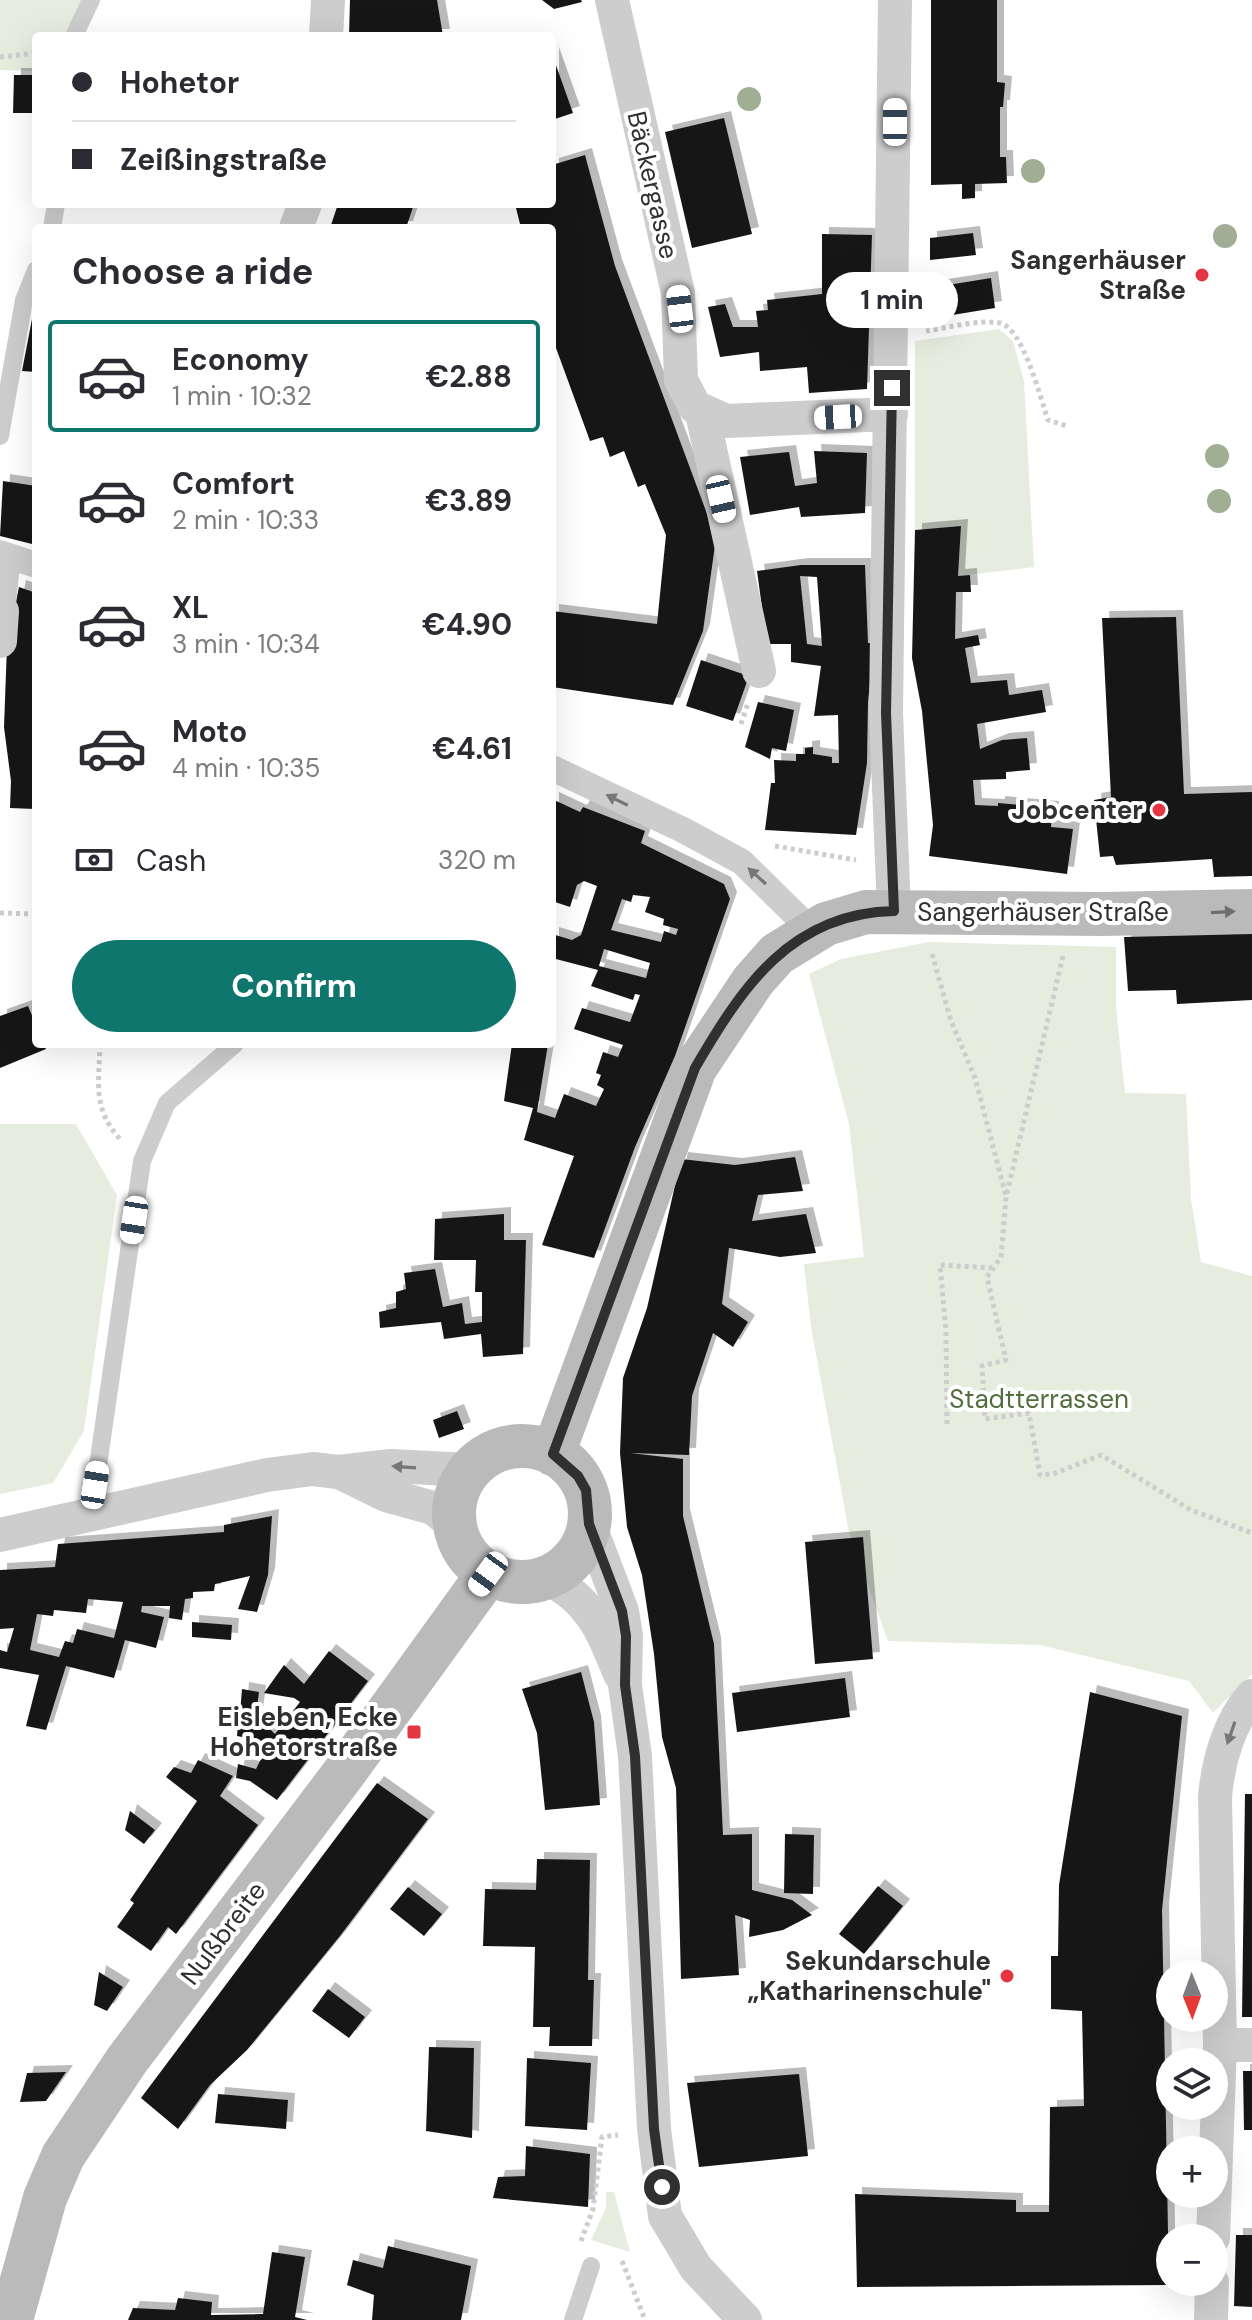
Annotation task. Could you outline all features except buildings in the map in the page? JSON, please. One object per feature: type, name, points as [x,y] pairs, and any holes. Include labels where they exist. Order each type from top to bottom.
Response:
[{"type":"main road","name":"Sangerhäuser Straße","points":[[553,1454],[695,1068],[753,981],[777,954],[812,931],[856,914],[894,911],[1032,914],[1252,911]]},
{"type":"main road","points":[[518,1446],[553,1454],[578,1476],[586,1490],[589,1524],[576,1556],[547,1578],[517,1582],[488,1574],[465,1554],[454,1525],[455,1496],[469,1470],[499,1449],[518,1446]]},
{"type":"main road","name":"Nußbreite","points":[[11,2320],[45,2198],[63,2156],[127,2060],[344,1773],[488,1574]]},
{"type":"street","points":[[326,32],[328,0]]},
{"type":"street","name":"Bäckergasse","points":[[612,0],[678,293],[681,380],[690,400],[702,413],[759,671]]},
{"type":"street","points":[[894,911],[886,713],[895,0]]},
{"type":"street","points":[[702,413],[741,422],[891,414]]},
{"type":"street","points":[[1,626],[4,555],[32,564]]},
{"type":"street","points":[[556,770],[683,830],[742,862],[812,931]]},
{"type":"street","points":[[0,1535],[267,1475],[313,1469],[338,1472],[391,1466],[469,1470]]},
{"type":"street","points":[[338,1472],[386,1495],[433,1508],[454,1525]]},
{"type":"street","points":[[589,1524],[622,1611],[626,1636],[625,1685],[635,1756],[654,2129],[665,2216],[696,2268],[745,2320]]},
{"type":"street","points":[[547,1578],[572,1591],[588,1607],[625,1685]]},
{"type":"street","points":[[1215,2224],[1236,2045],[1217,1774],[1238,1712],[1252,1696]]},
{"type":"street","points":[[1211,2320],[1212,2296]]},
{"type":"lane","points":[[76,32],[91,0]]},
{"type":"lane","points":[[0,436],[24,300],[32,280]]},
{"type":"lane","points":[[91,1514],[142,1161],[167,1103],[230,1048]]},
{"type":"lane","points":[[573,2320],[591,2266]]},
{"type":"path","points":[[0,57],[32,53]]},
{"type":"path","points":[[893,335],[991,323],[1006,326],[1021,343],[1048,420],[1067,426]]},
{"type":"path","points":[[0,913],[32,914]]},
{"type":"path","points":[[1032,914],[1030,951],[1064,952],[1006,1197],[1001,1257],[987,1277],[1006,1360],[982,1366],[985,1419],[1029,1413],[1040,1475],[1053,1474],[1101,1455],[1191,1510],[1252,1533]]},
{"type":"path","points":[[945,950],[931,949],[951,1021],[975,1078],[1006,1197]]},
{"type":"path","points":[[100,1048],[102,1115],[142,1161]]},
{"type":"path","points":[[947,1424],[946,1331],[940,1265],[993,1268]]},
{"type":"path","points":[[591,2266],[574,2259],[593,2209],[602,2137],[654,2129]]},
{"type":"path","points":[[633,2290],[645,2320]]},
{"type":"green space","points":[[0,0],[90,0],[70,32],[32,32],[32,71],[0,70]]},
{"type":"green space","points":[[999,329],[1013,341],[1024,381],[1034,567],[958,576],[961,526],[915,530],[915,341]]},
{"type":"green space","name":"Stadtterrassen","points":[[929,942],[1116,947],[1116,1007],[1125,1093],[1186,1094],[1191,1199],[1201,1262],[1252,1276],[1252,1674],[1213,1713],[1189,1681],[1040,1645],[888,1641],[849,1532],[811,1327],[804,1264],[864,1257],[849,1124],[809,974],[841,959]]},
{"type":"green space","points":[[0,1124],[76,1124],[117,1195],[84,1431],[53,1483],[0,1494]]},
{"type":"green space","points":[[606,2192],[614,2192],[630,2252],[591,2240],[606,2208]]},
{"type":"place","name":"Sangerhäuser Straße","points":[[1202,275]]},
{"type":"place","name":"Jobcenter","points":[[1159,810]]},
{"type":"place","name":"Eisleben, Ecke Hohetorstraße","points":[[414,1732]]},
{"type":"place","name":"Sekundarschule „Katharinenschule\"","points":[[1007,1976]]},
{"type":"route","points":[[662,2187],[654,2129],[635,1756],[625,1685],[626,1636],[622,1611],[589,1524],[590,1507],[586,1490],[567,1463],[553,1454],[695,1068],[717,1031],[753,981],[777,954],[796,940],[826,924],[856,914],[894,911],[886,713],[892,388]]}]
